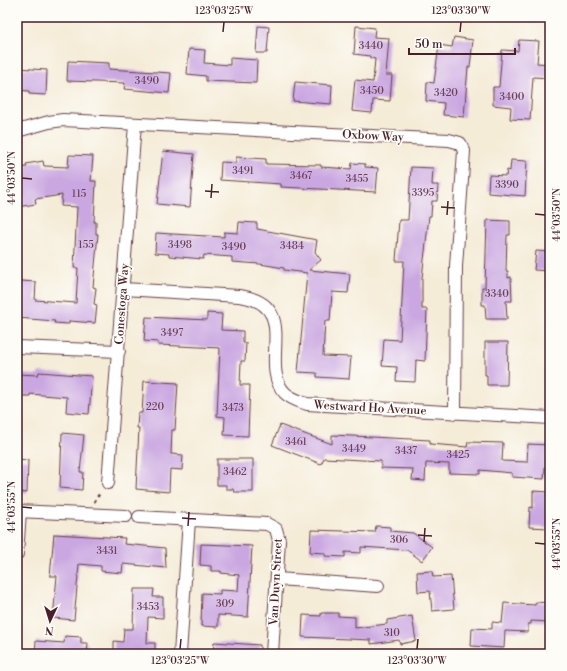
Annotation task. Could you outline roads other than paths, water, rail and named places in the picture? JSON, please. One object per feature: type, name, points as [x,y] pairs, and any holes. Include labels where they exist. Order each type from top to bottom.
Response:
[{"type":"street","name":"Oxbow Way","points":[[17,130],[63,120],[449,140],[460,143],[464,151],[456,266],[455,413]]},
{"type":"street","name":"Conestoga Way","points":[[108,483],[124,289],[135,124]]},
{"type":"street","name":"Westward Ho Avenue","points":[[124,289],[240,296],[256,299],[268,310],[276,325],[275,368],[278,382],[285,393],[300,402],[315,405],[550,418]]},
{"type":"street","points":[[17,347],[119,351]]},
{"type":"street","points":[[17,554],[18,511],[126,516]]},
{"type":"street","name":"Van Duyn Street","points":[[140,517],[272,526],[279,534],[272,654]]},
{"type":"street","points":[[180,654],[189,520]]},
{"type":"street","points":[[277,579],[378,586]]}]
